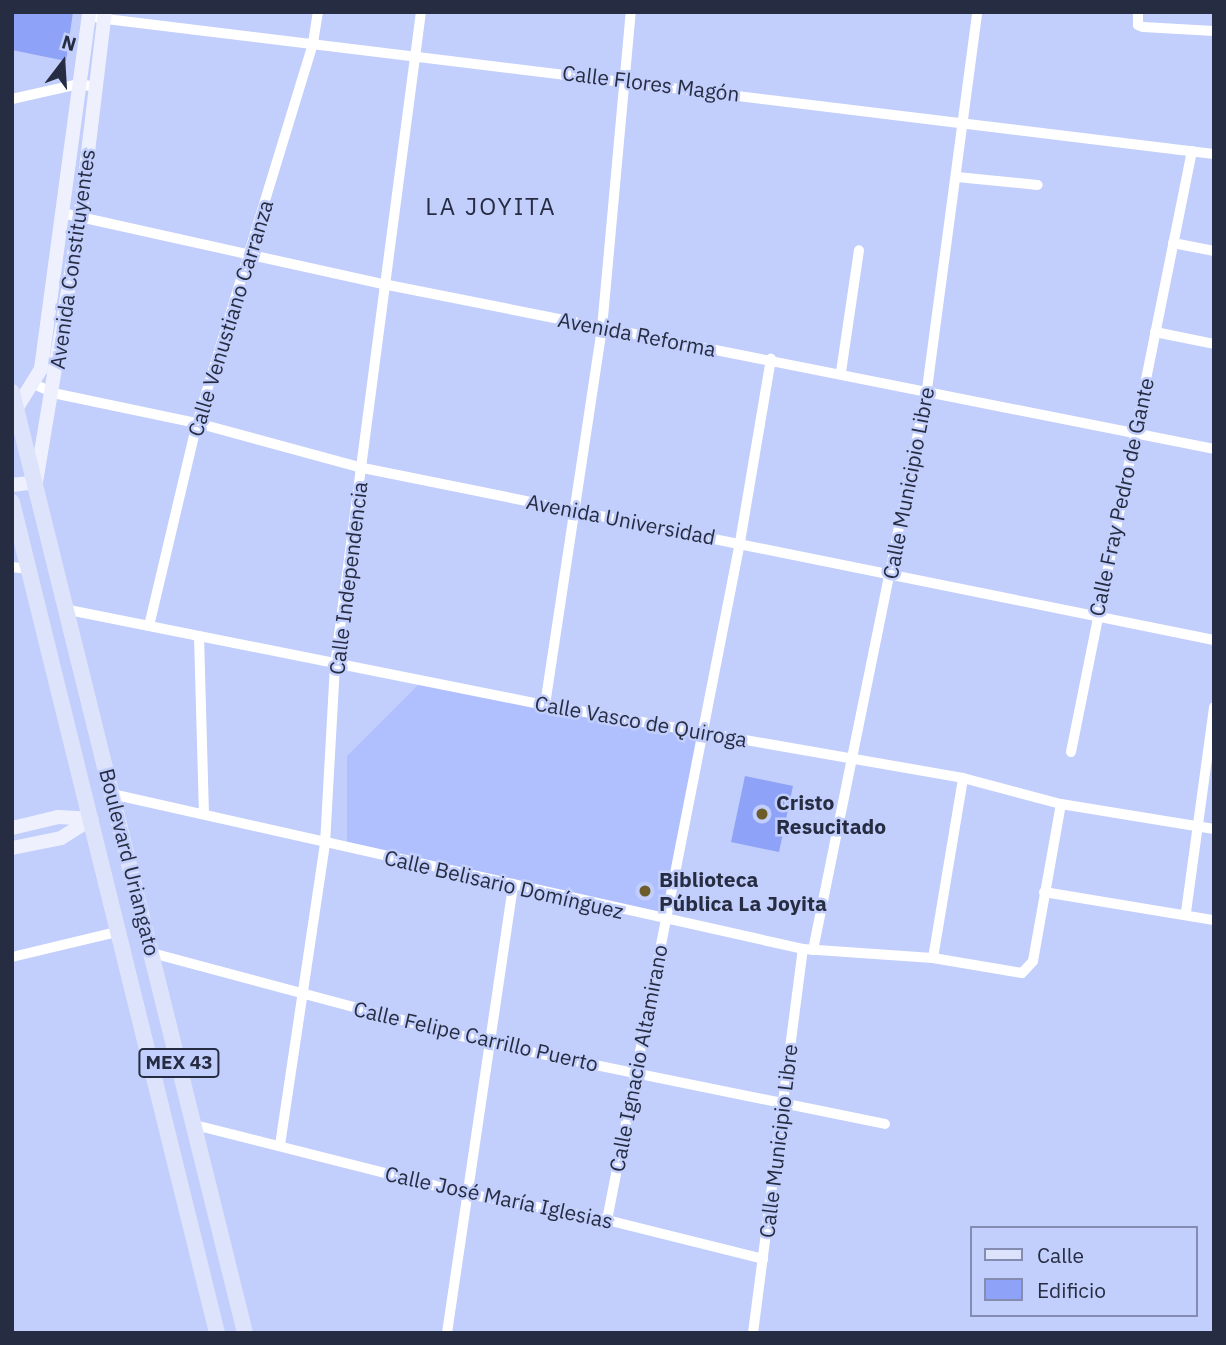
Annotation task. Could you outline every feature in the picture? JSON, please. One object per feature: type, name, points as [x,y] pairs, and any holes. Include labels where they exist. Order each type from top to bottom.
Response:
[{"type":"main road","name":"Boulevard Uriangato","points":[[12,392],[69,610],[245,1333]]},
{"type":"main road","name":"Boulevard Uriangato","points":[[12,502],[217,1333]]},
{"type":"main road","points":[[112,794],[91,819],[124,842]]},
{"type":"street","name":"Calle Venustiano Carranza","points":[[149,626],[197,423],[313,43],[318,12]]},
{"type":"street","name":"Calle Independencia","points":[[280,1145],[300,995],[325,844],[335,665],[363,468],[383,284],[421,12]]},
{"type":"street","points":[[545,705],[602,328],[631,12]]},
{"type":"street","name":"Calle Municipio Libre","points":[[753,1333],[781,1102],[808,950],[852,757],[927,389],[977,12]]},
{"type":"street","points":[[1138,12],[1138,25],[1214,31]]},
{"type":"street","name":"Calle Flores Magón","points":[[89,14],[1214,154]]},
{"type":"street","name":"Avenida Constituyentes","points":[[16,409],[41,369],[89,14]]},
{"type":"street","name":"Avenida Constituyentes","points":[[36,482],[53,393],[80,218],[105,16]]},
{"type":"street","points":[[12,99],[79,84],[96,87]]},
{"type":"street","name":"Calle Fray Pedro de Gante","points":[[1071,752],[1192,151]]},
{"type":"street","points":[[957,177],[1038,185]]},
{"type":"street","name":"Avenida Reforma","points":[[62,213],[383,284],[927,389],[1214,449]]},
{"type":"street","points":[[1173,243],[1214,251]]},
{"type":"street","points":[[841,372],[859,250]]},
{"type":"street","points":[[1155,332],[1214,344]]},
{"type":"street","name":"Calle Ignacio Altamirano","points":[[607,1220],[700,731],[740,542],[771,359]]},
{"type":"street","name":"Avenida Universidad","points":[[32,383],[53,393],[197,423],[363,468],[891,572],[1214,640]]},
{"type":"street","points":[[12,485],[36,482]]},
{"type":"street","points":[[12,567],[29,569]]},
{"type":"street","name":"Calle Vasco de Quiroga","points":[[69,610],[545,705],[963,778],[1061,804],[1214,829]]},
{"type":"street","points":[[199,636],[204,814]]},
{"type":"street","points":[[1186,912],[1214,707]]},
{"type":"street","points":[[933,958],[963,778]]},
{"type":"street","name":"Calle Belisario Domínguez","points":[[112,794],[325,844],[808,950],[933,958],[1023,973],[1033,961],[1044,892]]},
{"type":"street","points":[[1061,804],[1044,892],[1186,912],[1214,920]]},
{"type":"street","points":[[12,828],[58,817],[91,819]]},
{"type":"street","points":[[12,848],[61,838],[91,819]]},
{"type":"street","points":[[447,1333],[492,1044],[513,884]]},
{"type":"street","points":[[12,957],[117,932]]},
{"type":"street","name":"Calle Felipe Carrillo Puerto","points":[[152,953],[300,995],[492,1044],[885,1124]]},
{"type":"street","name":"Calle José María Iglesias","points":[[195,1125],[467,1195],[607,1220],[763,1259]]},
{"type":"shaded area","points":[[421,682],[700,731],[665,920],[347,849],[347,756]]},
{"type":"building","points":[[12,12],[73,12],[66,61],[12,50]]},
{"type":"building","name":"Cristo Resucitado","points":[[745,776],[793,786],[779,852],[731,842]]},
{"type":"place","name":"Cristo Resucitado","points":[[762,814]]},
{"type":"place","name":"Biblioteca Pública La Joyita","points":[[645,891]]},
{"type":"district","name":"LA JOYITA","points":[[491,207]]}]
